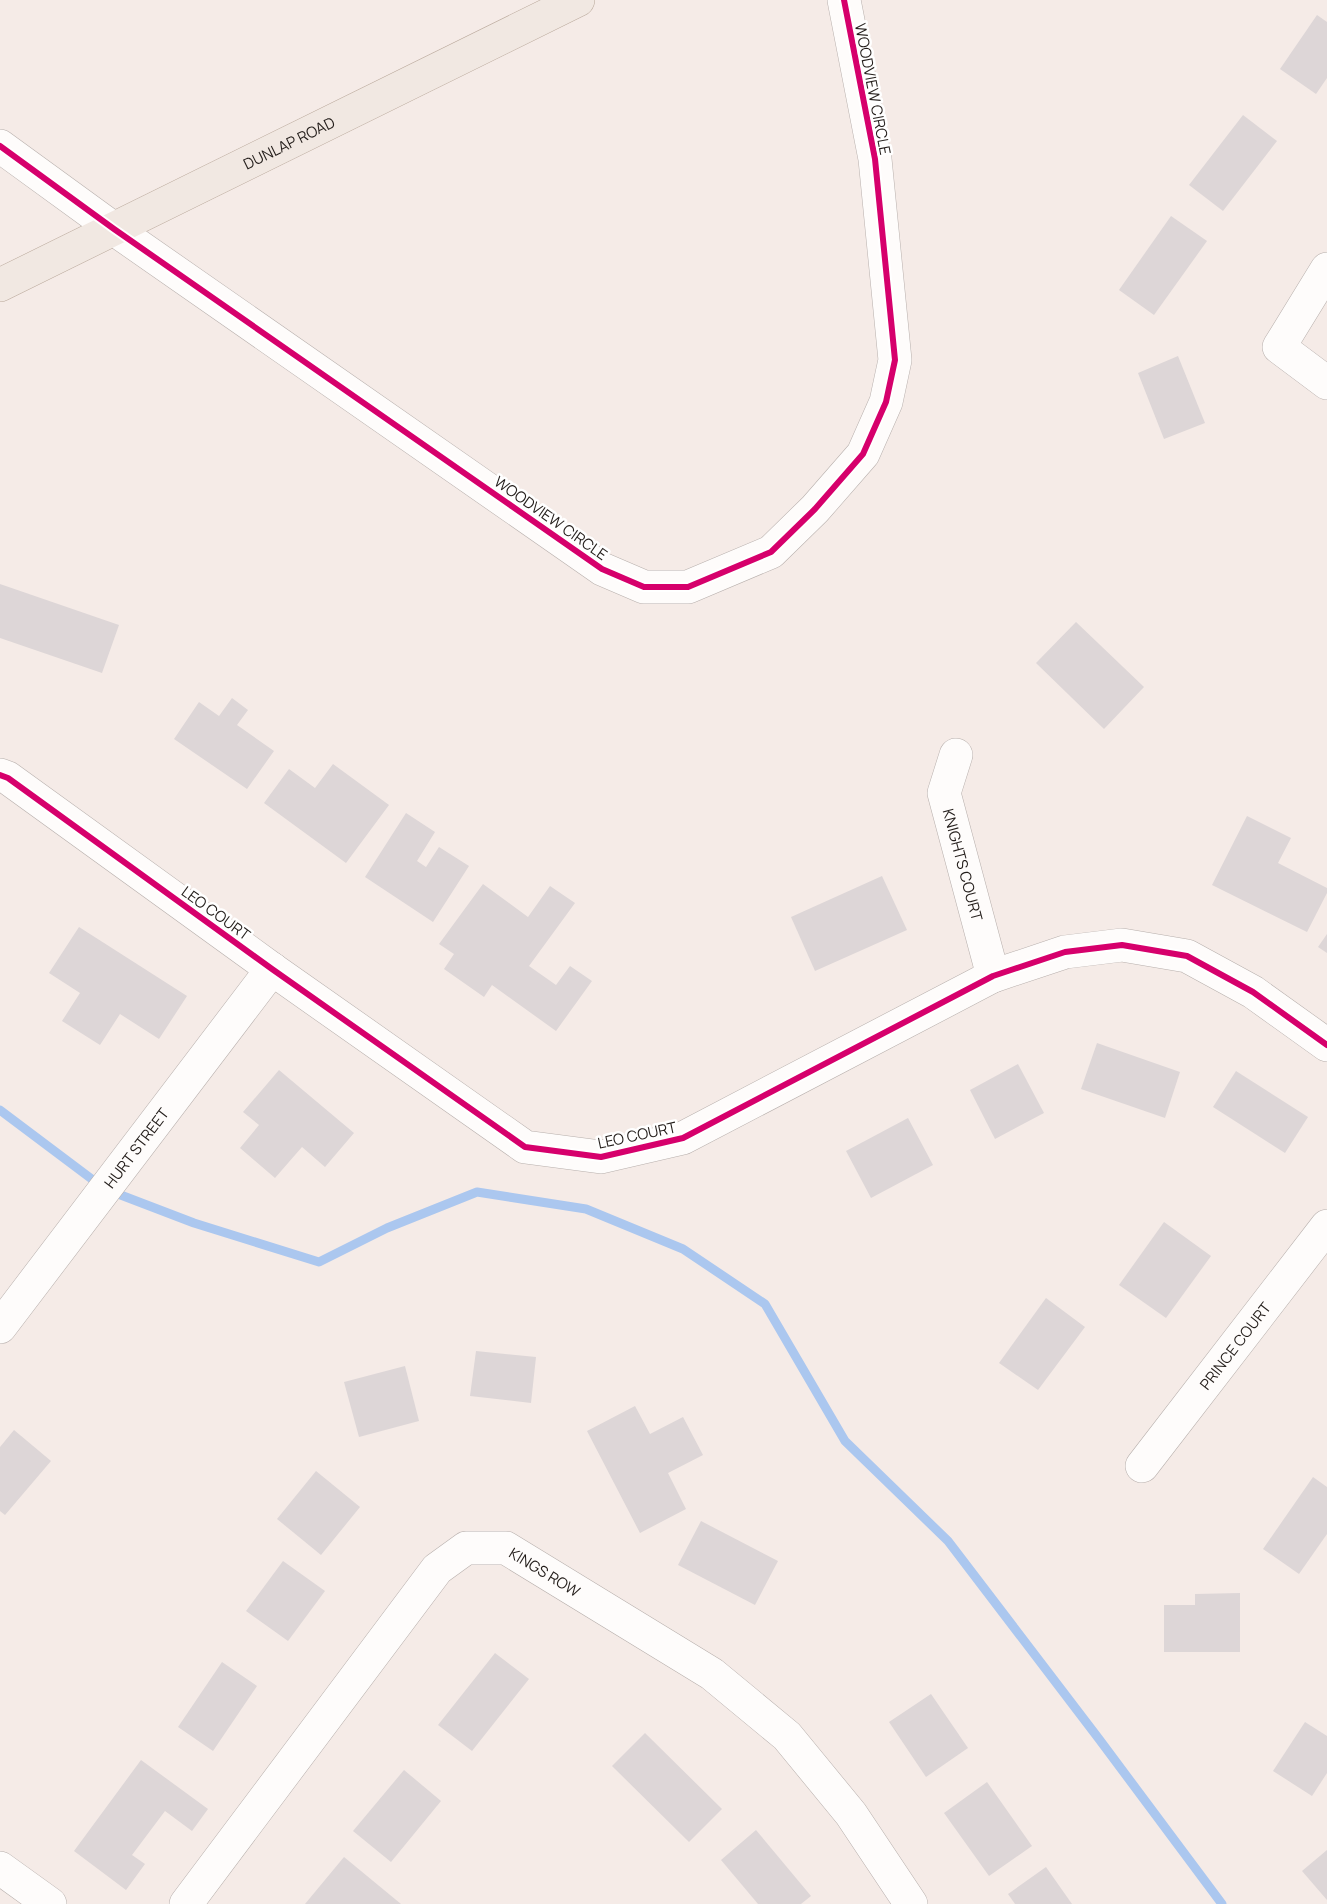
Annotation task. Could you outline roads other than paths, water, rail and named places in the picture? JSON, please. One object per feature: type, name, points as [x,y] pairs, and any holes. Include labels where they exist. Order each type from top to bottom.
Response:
[{"type":"main road","name":"DUNLAP ROAD","points":[[0,285],[579,0]]},
{"type":"street","name":"WOODVIEW CIRCLE","points":[[0,146],[114,229],[602,569],[644,587],[688,587],[771,552],[815,509],[863,454],[886,402],[896,360],[875,159],[844,0]]},
{"type":"street","points":[[1327,269],[1279,347],[1327,382]]},
{"type":"street","name":"KNIGHTS COURT","points":[[956,755],[944,793],[993,976]]},
{"type":"street","name":"LEO COURT","points":[[0,775],[8,778],[272,969],[525,1147],[601,1157],[683,1138],[993,976],[1065,952],[1122,945],[1187,956],[1253,992],[1327,1045]]},
{"type":"street","name":"HURT STREET","points":[[0,1327],[272,969]]},
{"type":"street","name":"PRINCE COURT","points":[[1142,1466],[1327,1226]]},
{"type":"street","name":"KINGS ROW","points":[[186,1904],[437,1569],[466,1548],[506,1548],[712,1674],[787,1736],[850,1814],[911,1904]]},
{"type":"street","points":[[0,1868],[50,1904]]},
{"type":"waterway","points":[[0,1110],[105,1189],[194,1223],[319,1262],[387,1228],[477,1192],[586,1209],[683,1249],[765,1304],[845,1441],[948,1541],[1222,1904]]}]
